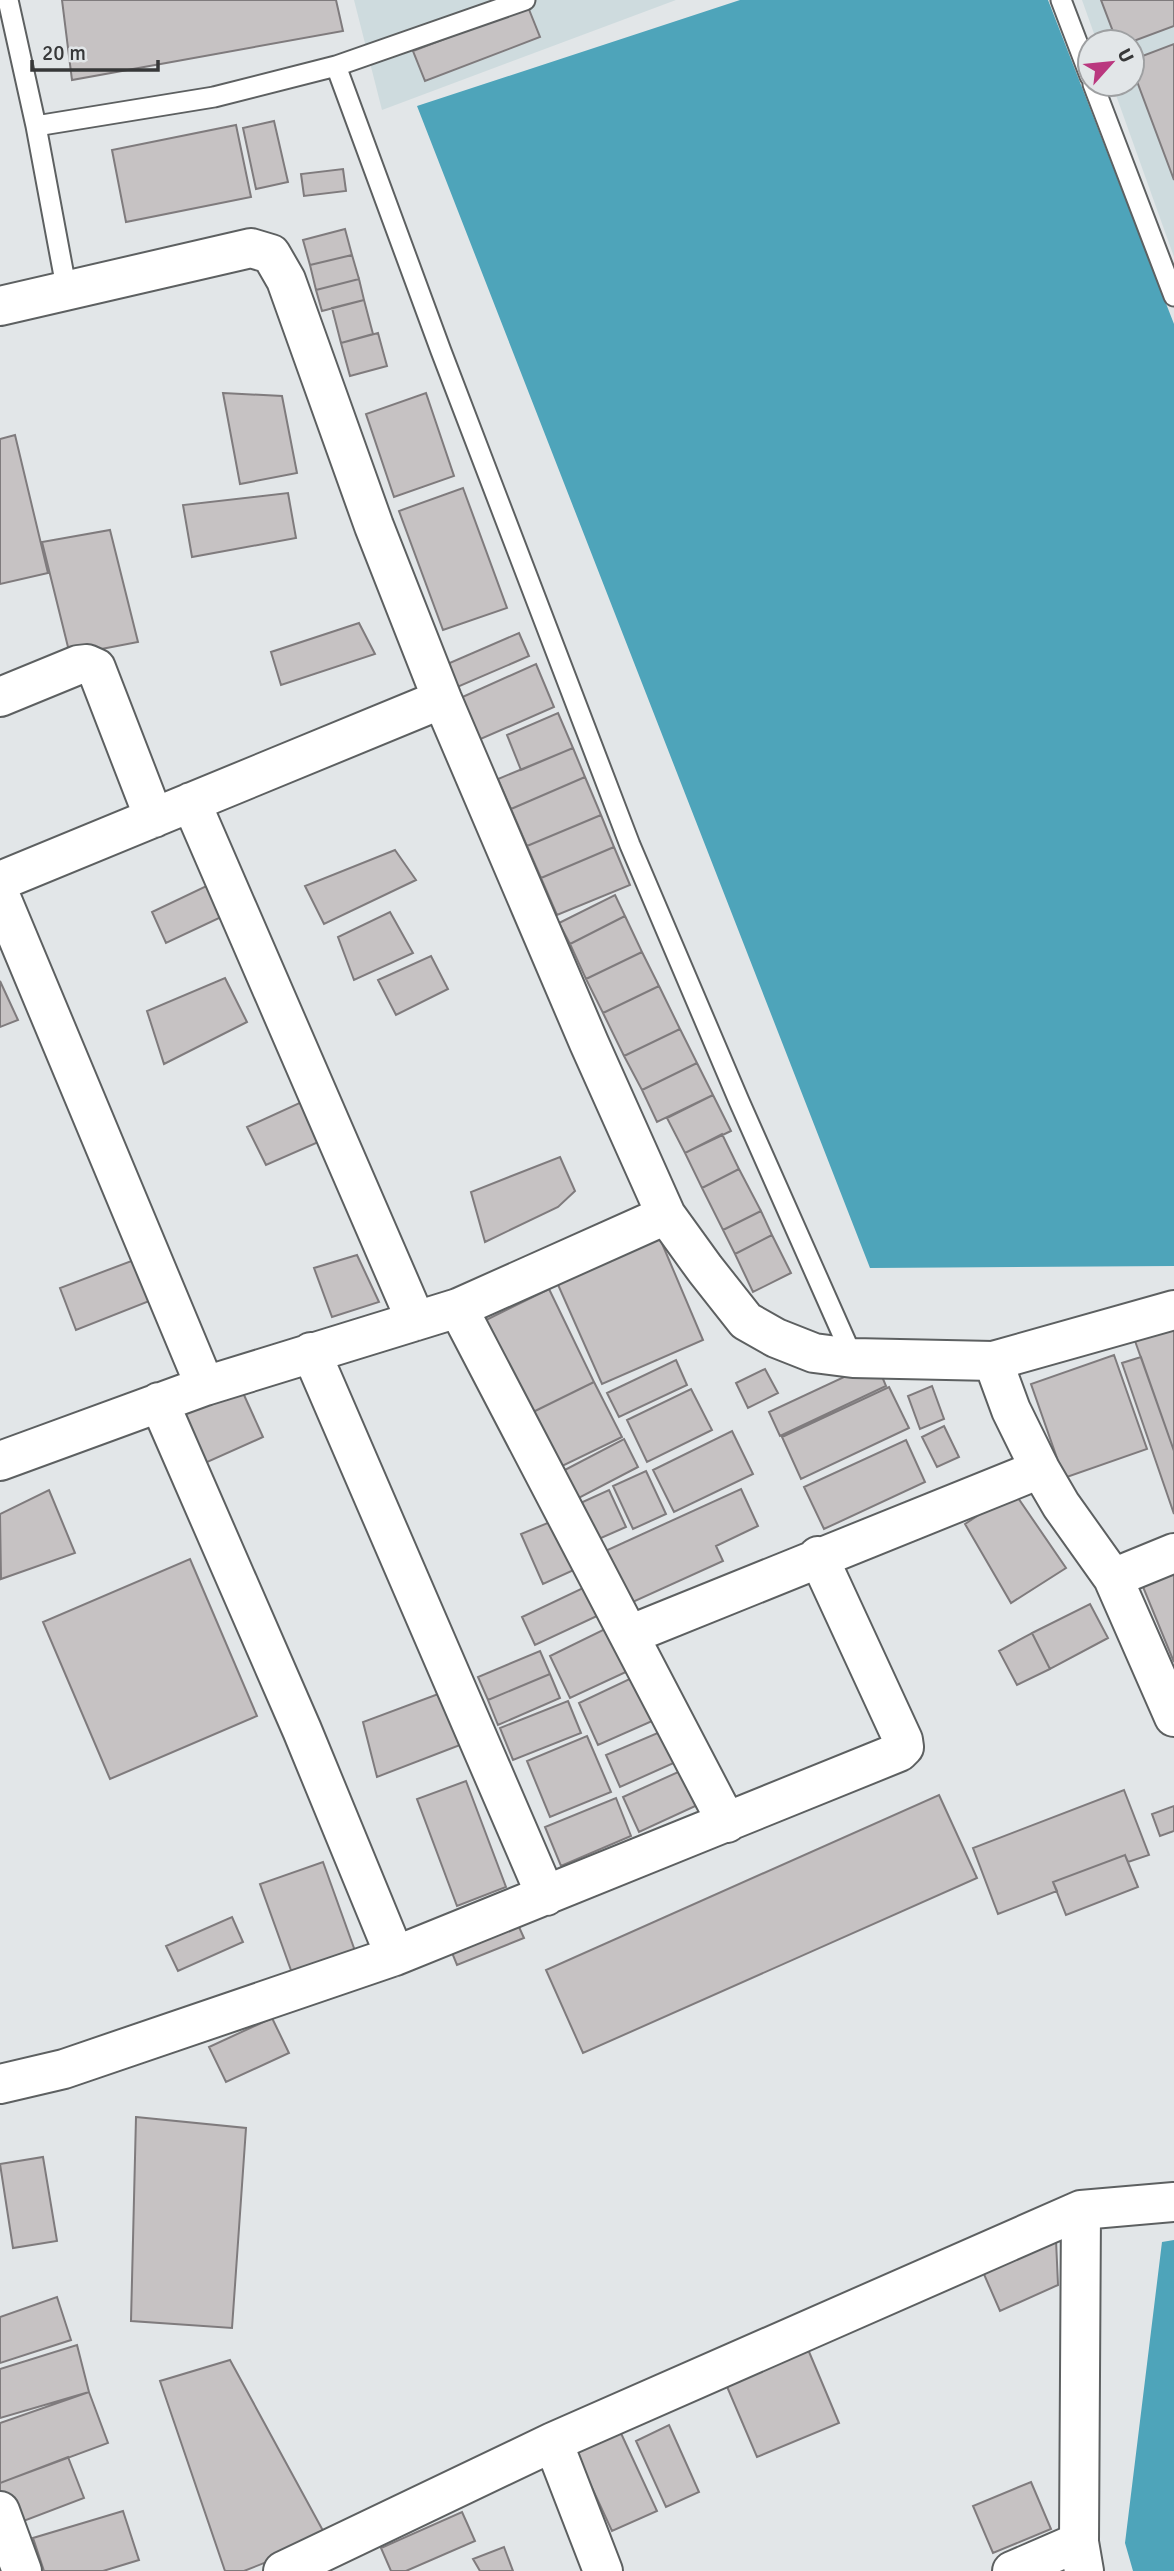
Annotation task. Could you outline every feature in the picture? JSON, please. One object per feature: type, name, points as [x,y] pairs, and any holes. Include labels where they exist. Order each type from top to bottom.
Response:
[{"type":"street","points":[[0,306],[251,248],[271,254],[286,280],[374,526],[442,699],[589,1043],[666,1215],[746,1321],[776,1338],[814,1353],[853,1359],[993,1362],[1174,1310]]},
{"type":"street","points":[[0,697],[78,665],[87,664],[96,668],[154,818]]},
{"type":"street","points":[[0,881],[442,699]]},
{"type":"street","points":[[191,803],[416,1321]]},
{"type":"street","points":[[0,895],[205,1386]]},
{"type":"street","points":[[2,1454],[311,1352],[458,1308],[666,1215]]},
{"type":"street","points":[[458,1308],[727,1823]]},
{"type":"street","points":[[311,1352],[546,1895]]},
{"type":"street","points":[[993,1362],[1011,1410],[1040,1468],[1061,1505],[1113,1578],[1174,1717]]},
{"type":"street","points":[[159,1402],[302,1730],[395,1956]]},
{"type":"street","points":[[629,1635],[1040,1468]]},
{"type":"street","points":[[1113,1578],[1174,1553]]},
{"type":"street","points":[[0,2084],[64,2069],[395,1956],[899,1752],[904,1747],[903,1740],[818,1556]]},
{"type":"street","points":[[283,2571],[552,2442],[1081,2210],[1174,2202]]},
{"type":"street","points":[[1012,2571],[1082,2557],[1081,2210]]},
{"type":"street","points":[[552,2442],[603,2571]]},
{"type":"street","points":[[0,2511],[22,2571]]},
{"type":"lane","points":[[8,0],[6,23],[36,126],[66,292]]},
{"type":"lane","points":[[36,126],[214,97],[336,66],[525,0]]},
{"type":"lane","points":[[1061,0],[1076,39]]},
{"type":"lane","points":[[336,66],[441,351],[630,845],[853,1359]]},
{"type":"lane","points":[[1098,98],[1174,296]]},
{"type":"shaded area","points":[[354,0],[676,0],[382,110]]},
{"type":"shaded area","points":[[1082,0],[1174,0],[1174,257],[1117,98],[1146,98],[1146,28],[1092,28]]},
{"type":"water","points":[[740,0],[1048,0],[1076,72],[1076,98],[1086,98],[1174,324],[1174,1266],[870,1268],[417,106]]},
{"type":"water","points":[[1174,2240],[1174,2571],[1133,2571],[1125,2543],[1162,2242]]},
{"type":"building","points":[[62,0],[336,0],[343,31],[72,80]]},
{"type":"building","points":[[1101,0],[1174,0],[1174,26],[1146,36],[1146,28],[1112,28]]},
{"type":"building","points":[[528,7],[540,37],[425,81],[413,51]]},
{"type":"building","points":[[1174,44],[1174,180],[1143,98],[1146,98],[1146,55]]},
{"type":"building","points":[[274,121],[288,182],[256,189],[243,128]]},
{"type":"building","points":[[236,125],[251,197],[126,222],[112,150]]},
{"type":"building","points":[[343,169],[346,191],[304,196],[301,174]]},
{"type":"building","points":[[345,229],[352,255],[310,265],[303,240]]},
{"type":"building","points":[[352,255],[359,279],[316,290],[310,265]]},
{"type":"building","points":[[359,279],[364,300],[322,311],[316,290]]},
{"type":"building","points":[[364,300],[373,334],[341,343],[332,308]]},
{"type":"building","points":[[378,333],[387,366],[350,376],[341,343]]},
{"type":"building","points":[[223,393],[282,396],[297,473],[240,484]]},
{"type":"building","points":[[426,393],[454,476],[394,497],[366,414]]},
{"type":"building","points":[[15,435],[48,573],[0,584],[0,439]]},
{"type":"building","points":[[463,488],[507,608],[443,630],[399,511]]},
{"type":"building","points":[[288,493],[296,538],[192,557],[183,505]]},
{"type":"building","points":[[110,530],[138,642],[70,655],[42,542]]},
{"type":"building","points":[[359,623],[375,654],[281,685],[271,652]]},
{"type":"building","points":[[519,633],[529,656],[455,688],[445,665]]},
{"type":"building","points":[[536,664],[554,707],[476,741],[458,699]]},
{"type":"building","points":[[558,713],[573,748],[521,770],[507,735]]},
{"type":"building","points":[[573,748],[585,777],[511,809],[498,779]]},
{"type":"building","points":[[585,777],[601,815],[527,846],[511,809]]},
{"type":"building","points":[[601,815],[614,847],[541,878],[527,846]]},
{"type":"building","points":[[614,847],[630,885],[557,915],[541,878]]},
{"type":"building","points":[[395,850],[416,880],[324,924],[305,886]]},
{"type":"building","points":[[219,880],[234,911],[166,943],[152,912]]},
{"type":"building","points":[[615,895],[625,916],[570,944],[559,923]]},
{"type":"building","points":[[390,912],[413,953],[354,980],[338,937]]},
{"type":"building","points":[[625,916],[642,952],[586,979],[570,944]]},
{"type":"building","points":[[642,952],[659,986],[603,1013],[586,979]]},
{"type":"building","points":[[431,956],[448,989],[396,1015],[378,980]]},
{"type":"building","points":[[225,978],[247,1022],[164,1064],[147,1011]]},
{"type":"building","points":[[0,981],[18,1020],[0,1027]]},
{"type":"building","points":[[659,986],[680,1029],[624,1056],[603,1013]]},
{"type":"building","points":[[680,1029],[697,1063],[642,1090],[624,1056]]},
{"type":"building","points":[[697,1063],[713,1095],[657,1122],[642,1090]]},
{"type":"building","points":[[713,1095],[731,1131],[685,1153],[667,1118]]},
{"type":"building","points":[[306,1100],[323,1140],[266,1165],[247,1127]]},
{"type":"building","points":[[722,1134],[739,1169],[702,1188],[685,1153]]},
{"type":"building","points":[[560,1157],[575,1191],[558,1207],[485,1242],[471,1192]]},
{"type":"building","points":[[739,1169],[761,1211],[723,1230],[702,1188]]},
{"type":"building","points":[[761,1211],[772,1235],[735,1254],[723,1230]]},
{"type":"building","points":[[658,1234],[703,1340],[602,1384],[555,1278]]},
{"type":"building","points":[[772,1235],[791,1273],[753,1292],[735,1254]]},
{"type":"building","points":[[357,1255],[379,1302],[332,1317],[314,1268]]},
{"type":"building","points":[[142,1257],[157,1298],[76,1330],[60,1288]]},
{"type":"building","points":[[549,1289],[594,1382],[529,1414],[484,1321]]},
{"type":"building","points":[[1174,1328],[1174,1451],[1135,1341]]},
{"type":"building","points":[[1114,1355],[1147,1449],[1064,1478],[1031,1384]]},
{"type":"building","points":[[1141,1357],[1174,1451],[1174,1514],[1122,1363]]},
{"type":"building","points":[[676,1360],[687,1385],[619,1417],[607,1393]]},
{"type":"building","points":[[876,1362],[886,1386],[780,1436],[769,1412]]},
{"type":"building","points":[[765,1369],[778,1393],[748,1408],[736,1383]]},
{"type":"building","points":[[594,1382],[622,1437],[556,1469],[529,1414]]},
{"type":"building","points":[[239,1384],[263,1437],[205,1463],[181,1410]]},
{"type":"building","points":[[932,1386],[944,1419],[920,1429],[908,1396]]},
{"type":"building","points":[[889,1387],[909,1428],[801,1479],[782,1437]]},
{"type":"building","points":[[691,1389],[712,1430],[647,1462],[627,1420]]},
{"type":"building","points":[[944,1426],[959,1457],[937,1467],[922,1437]]},
{"type":"building","points":[[732,1431],[753,1474],[674,1512],[653,1470]]},
{"type":"building","points":[[624,1439],[638,1467],[573,1501],[559,1473]]},
{"type":"building","points":[[906,1440],[925,1482],[824,1529],[804,1487]]},
{"type":"building","points":[[646,1471],[666,1514],[633,1529],[613,1486]]},
{"type":"building","points":[[741,1489],[758,1526],[716,1546],[723,1561],[624,1606],[601,1553]]},
{"type":"building","points":[[49,1490],[75,1553],[1,1579],[0,1514]]},
{"type":"building","points":[[609,1490],[626,1527],[592,1542],[576,1505]]},
{"type":"building","points":[[1014,1492],[1066,1568],[1011,1603],[965,1524]]},
{"type":"building","points":[[555,1520],[576,1569],[543,1584],[521,1534]]},
{"type":"building","points":[[190,1559],[257,1716],[110,1779],[43,1622]]},
{"type":"building","points":[[1174,1569],[1174,1662],[1141,1582]]},
{"type":"building","points":[[583,1588],[597,1616],[535,1645],[522,1617]]},
{"type":"building","points":[[1090,1604],[1108,1638],[1050,1669],[1032,1633]]},
{"type":"building","points":[[607,1628],[628,1671],[570,1698],[550,1656]]},
{"type":"building","points":[[1032,1633],[1050,1669],[1017,1685],[999,1651]]},
{"type":"building","points":[[540,1651],[550,1674],[488,1700],[478,1677]]},
{"type":"building","points":[[550,1674],[560,1698],[498,1725],[488,1700]]},
{"type":"building","points":[[638,1675],[659,1718],[598,1745],[579,1703]]},
{"type":"building","points":[[441,1693],[473,1740],[377,1777],[363,1722]]},
{"type":"building","points":[[568,1701],[581,1733],[513,1760],[500,1728]]},
{"type":"building","points":[[674,1726],[687,1757],[620,1787],[606,1755]]},
{"type":"building","points":[[587,1736],[611,1792],[550,1817],[527,1761]]},
{"type":"building","points":[[687,1768],[704,1802],[639,1832],[623,1797]]},
{"type":"building","points":[[466,1781],[506,1887],[457,1906],[417,1799]]},
{"type":"building","points":[[1124,1790],[1149,1855],[1128,1862],[1125,1855],[1053,1882],[1057,1891],[998,1914],[973,1848]]},
{"type":"building","points":[[939,1795],[977,1878],[583,2053],[546,1970]]},
{"type":"building","points":[[616,1798],[631,1836],[561,1866],[545,1827]]},
{"type":"building","points":[[1174,1806],[1174,1831],[1160,1836],[1152,1814]]},
{"type":"building","points":[[1125,1855],[1138,1887],[1066,1915],[1053,1882]]},
{"type":"building","points":[[323,1862],[355,1951],[292,1973],[260,1884]]},
{"type":"building","points":[[514,1916],[524,1938],[457,1965],[448,1943]]},
{"type":"building","points":[[232,1917],[243,1942],[178,1971],[166,1946]]},
{"type":"building","points":[[272,2018],[289,2053],[226,2082],[209,2047]]},
{"type":"building","points":[[136,2117],[246,2128],[232,2328],[131,2321]]},
{"type":"building","points":[[43,2157],[57,2241],[13,2248],[0,2164]]},
{"type":"building","points":[[1056,2240],[1058,2285],[1000,2311],[983,2272]]},
{"type":"building","points":[[57,2297],[71,2340],[0,2363],[0,2317]]},
{"type":"building","points":[[77,2345],[89,2392],[0,2418],[0,2369]]},
{"type":"building","points":[[807,2347],[839,2423],[757,2457],[725,2382]]},
{"type":"building","points":[[230,2360],[327,2538],[244,2571],[225,2571],[160,2381]]},
{"type":"building","points":[[89,2392],[108,2443],[0,2483],[0,2423]]},
{"type":"building","points":[[669,2425],[699,2492],[666,2507],[636,2441]]},
{"type":"building","points":[[619,2429],[657,2511],[612,2531],[574,2449]]},
{"type":"building","points":[[68,2457],[84,2498],[13,2525],[0,2493],[0,2483]]},
{"type":"building","points":[[1031,2482],[1051,2529],[993,2553],[973,2506]]},
{"type":"building","points":[[123,2511],[139,2560],[103,2571],[44,2571],[33,2538]]},
{"type":"building","points":[[462,2512],[475,2541],[406,2571],[391,2571],[381,2548]]},
{"type":"building","points":[[504,2547],[513,2571],[480,2571],[473,2559]]}]
